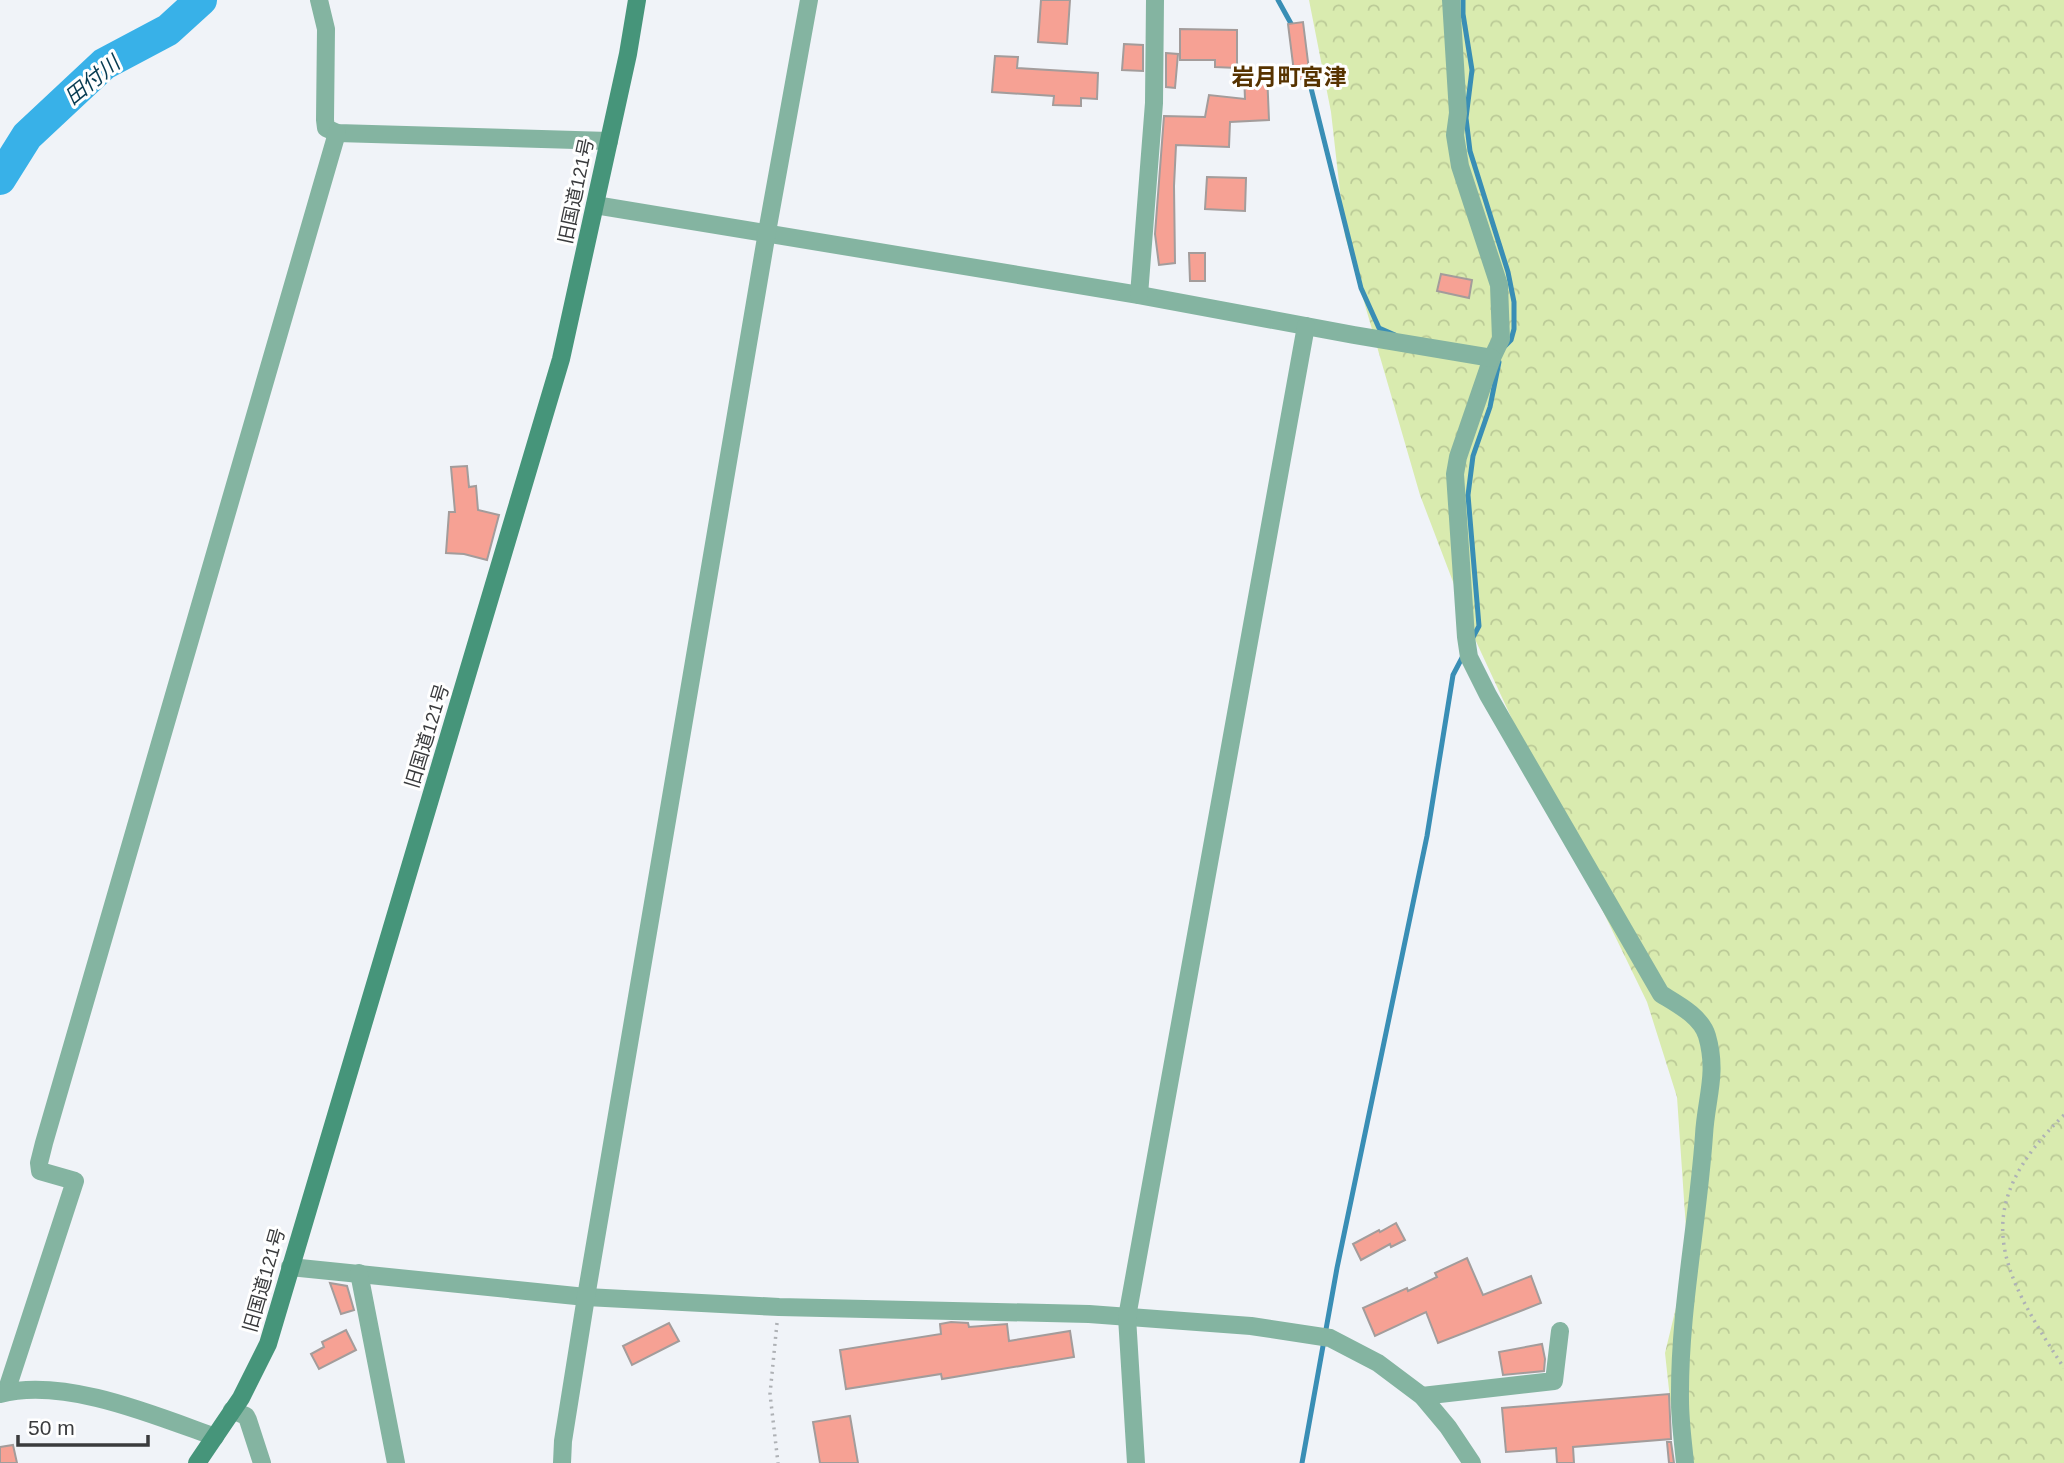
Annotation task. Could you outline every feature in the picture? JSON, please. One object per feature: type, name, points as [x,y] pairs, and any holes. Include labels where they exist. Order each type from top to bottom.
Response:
[{"type":"street","points":[[319,0],[326,29],[326,128],[337,133],[609,141]]},
{"type":"street","name":"旧国道121号","points":[[197,1463],[256,1371],[268,1344],[561,359],[637,0]]},
{"type":"street","points":[[562,1463],[563,1441],[586,1297],[809,0]]},
{"type":"street","points":[[1139,295],[1154,103],[1155,0]]},
{"type":"street","points":[[1451,0],[1458,113],[1455,135],[1460,166],[1500,285],[1502,301],[1501,339],[1458,457],[1455,474],[1469,657],[1488,695],[1661,994],[1690,1012],[1706,1032],[1712,1060],[1712,1087],[1705,1114],[1698,1210],[1684,1321],[1680,1400],[1685,1463]]},
{"type":"street","points":[[215,1437],[74,1392],[47,1389],[3,1393],[75,1181],[40,1171],[44,1143],[337,133]]},
{"type":"street","points":[[595,205],[1139,295],[1492,358]]},
{"type":"street","points":[[1136,1463],[1127,1317],[1306,326]]},
{"type":"street","points":[[289,1268],[586,1297],[779,1307],[1089,1314],[1251,1326],[1330,1338],[1378,1363],[1422,1396],[1448,1427],[1472,1463]]},
{"type":"street","points":[[359,1273],[396,1463]]},
{"type":"street","points":[[1422,1396],[1554,1381],[1560,1331]]},
{"type":"street","points":[[232,1410],[246,1416],[262,1463]]},
{"type":"path","points":[[2064,1115],[2022,1161],[2009,1189],[2003,1231],[2006,1260],[2015,1286],[2035,1324],[2064,1368]]},
{"type":"path","points":[[778,1463],[770,1394],[779,1307]]},
{"type":"green space","points":[[1309,0],[2064,0],[2064,1463],[1677,1463],[1665,1353],[1688,1258],[1677,1097],[1647,1002],[1474,637],[1420,495],[1345,236],[1331,112]]},
{"type":"building","points":[[1041,0],[1070,0],[1067,44],[1038,42]]},
{"type":"building","points":[[1303,22],[1310,78],[1295,80],[1288,24]]},
{"type":"building","points":[[1180,29],[1237,30],[1237,68],[1215,67],[1215,60],[1180,60]]},
{"type":"building","points":[[1124,44],[1143,45],[1143,71],[1122,70]]},
{"type":"building","points":[[1166,53],[1178,54],[1175,88],[1166,87]]},
{"type":"building","points":[[995,56],[1018,57],[1017,68],[1098,73],[1097,99],[1081,98],[1081,106],[1053,105],[1054,96],[992,92]]},
{"type":"building","points":[[1244,73],[1267,73],[1269,120],[1230,122],[1229,147],[1176,145],[1175,263],[1159,265],[1155,234],[1164,116],[1205,117],[1209,95],[1245,99]]},
{"type":"building","points":[[1207,177],[1246,178],[1245,211],[1205,209]]},
{"type":"building","points":[[1189,253],[1205,253],[1205,281],[1190,281]]},
{"type":"building","points":[[1441,274],[1472,280],[1469,298],[1437,291]]},
{"type":"building","points":[[467,466],[469,487],[476,486],[478,510],[499,515],[487,560],[446,553],[449,512],[455,512],[451,467]]},
{"type":"building","points":[[1396,1223],[1405,1240],[1391,1247],[1390,1244],[1361,1260],[1353,1244]]},
{"type":"building","points":[[1467,1258],[1483,1295],[1531,1276],[1541,1303],[1438,1343],[1426,1312],[1375,1336],[1363,1308],[1407,1288],[1408,1291],[1437,1277],[1435,1273]]},
{"type":"building","points":[[330,1283],[347,1286],[354,1310],[341,1314]]},
{"type":"building","points":[[669,1323],[679,1341],[632,1365],[623,1346]]},
{"type":"building","points":[[968,1323],[969,1327],[1007,1324],[1009,1341],[1070,1331],[1074,1357],[942,1379],[941,1374],[846,1389],[840,1350],[941,1334],[940,1324]]},
{"type":"building","points":[[346,1330],[356,1350],[319,1369],[311,1354],[324,1347],[322,1342]]},
{"type":"building","points":[[1542,1344],[1544,1371],[1503,1375],[1499,1352]]},
{"type":"building","points":[[1669,1394],[1671,1439],[1573,1447],[1574,1463],[1557,1463],[1556,1448],[1506,1452],[1502,1408]]},
{"type":"building","points":[[850,1416],[858,1463],[820,1463],[813,1422]]},
{"type":"building","points":[[1667,1442],[1671,1442],[1674,1463],[1669,1463]]},
{"type":"building","points":[[13,1445],[17,1463],[0,1463],[0,1447]]},
{"type":"waterway","name":"田付川","points":[[0,179],[27,136],[104,64],[168,30],[201,0]]},
{"type":"waterway","points":[[1278,0],[1294,29]]},
{"type":"waterway","points":[[1463,0],[1472,70],[1466,118],[1470,151],[1508,272],[1514,302],[1514,329],[1511,340],[1505,346]]},
{"type":"waterway","points":[[1307,72],[1361,288],[1379,328],[1395,335]]},
{"type":"waterway","points":[[1472,639],[1479,626],[1468,495],[1473,456],[1490,407],[1499,362]]},
{"type":"waterway","points":[[1302,1463],[1337,1268],[1427,836],[1453,675],[1464,654]]},
{"type":"district","name":"岩月町宮津","points":[[1289,77]]}]
